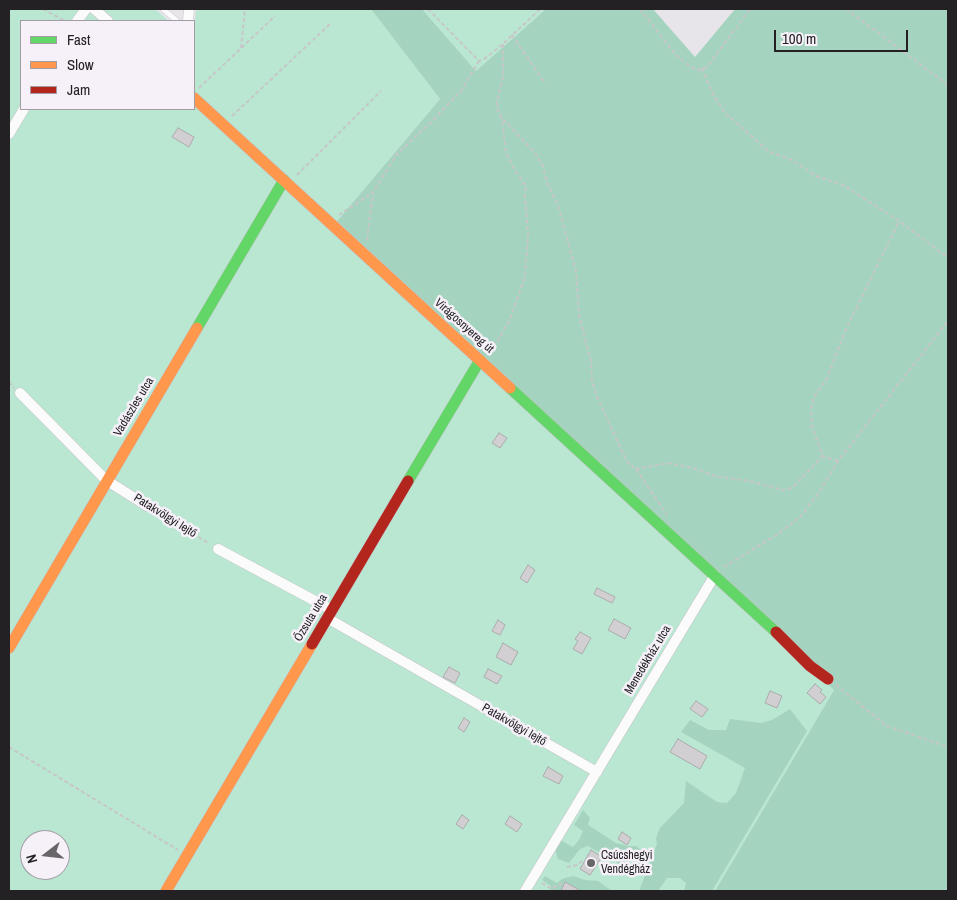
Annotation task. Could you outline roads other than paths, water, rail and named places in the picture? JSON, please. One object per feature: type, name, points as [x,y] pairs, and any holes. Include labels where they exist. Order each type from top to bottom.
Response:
[{"type":"street","points":[[78,20],[86,9]]},
{"type":"street","points":[[94,9],[107,20]]},
{"type":"street","name":"Virágosnyereg út","points":[[195,99],[715,574]]},
{"type":"street","points":[[9,134],[23,110]]},
{"type":"street","name":"Vadászles utca","points":[[9,648],[106,480],[286,182]]},
{"type":"street","name":"Őzsuta utca","points":[[166,891],[480,360]]},
{"type":"street","name":"Patakvölgyi lejtő","points":[[20,393],[106,480],[148,506]]},
{"type":"street","name":"Patakvölgyi lejtő","points":[[218,549],[597,772]]},
{"type":"street","points":[[715,574],[810,666],[828,679]]},
{"type":"street","name":"Menedékház utca","points":[[525,891],[715,574]]},
{"type":"lane","points":[[163,9],[176,20]]},
{"type":"place","name":"Csúcshegyi Vendégház","points":[[591,863]]}]
